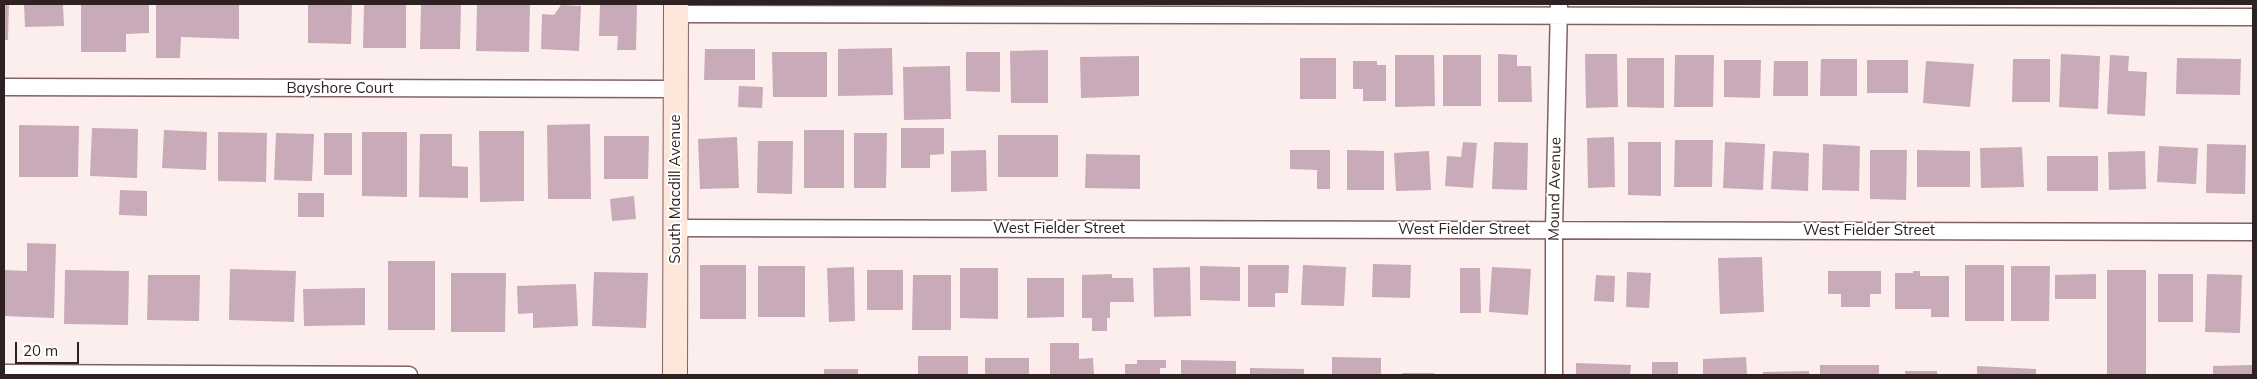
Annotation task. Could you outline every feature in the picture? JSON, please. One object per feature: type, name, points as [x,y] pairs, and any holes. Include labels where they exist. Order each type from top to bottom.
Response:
[{"type":"street","points":[[676,9],[1559,10],[2253,17]]},
{"type":"street","name":"South Macdill Avenue","points":[[675,375],[676,9]]},
{"type":"street","name":"Mound Avenue","points":[[1554,375],[1554,229],[1559,10]]},
{"type":"street","name":"Bayshore Court","points":[[4,87],[675,89]]},
{"type":"street","name":"West Fielder Street","points":[[675,228],[2253,232]]},
{"type":"street","points":[[4,373],[409,375]]},
{"type":"building","points":[[4,4],[9,4],[8,40],[4,40]]},
{"type":"building","points":[[24,4],[63,4],[64,26],[25,27]]},
{"type":"building","points":[[81,4],[149,4],[149,33],[126,34],[126,52],[81,52]]},
{"type":"building","points":[[156,4],[239,4],[239,39],[181,37],[180,58],[156,58]]},
{"type":"building","points":[[308,4],[352,4],[351,44],[308,43]]},
{"type":"building","points":[[364,4],[406,4],[406,48],[363,48]]},
{"type":"building","points":[[421,4],[461,4],[460,49],[420,49]]},
{"type":"building","points":[[477,4],[530,4],[529,52],[476,51]]},
{"type":"building","points":[[600,4],[637,4],[636,50],[617,50],[618,36],[599,36]]},
{"type":"building","points":[[561,5],[581,6],[579,51],[541,49],[542,14],[554,15]]},
{"type":"building","points":[[892,48],[893,95],[838,96],[838,49]]},
{"type":"building","points":[[705,49],[755,49],[755,80],[704,80]]},
{"type":"building","points":[[1048,50],[1048,103],[1011,103],[1010,51]]},
{"type":"building","points":[[772,52],[827,52],[827,97],[773,97]]},
{"type":"building","points":[[966,52],[1000,52],[1000,92],[966,91]]},
{"type":"building","points":[[1498,54],[1517,55],[1517,66],[1531,66],[1532,102],[1498,102]]},
{"type":"building","points":[[1585,54],[1617,54],[1618,107],[1586,108]]},
{"type":"building","points":[[2061,54],[2100,56],[2098,109],[2059,107]]},
{"type":"building","points":[[1395,55],[1434,55],[1435,106],[1395,107]]},
{"type":"building","points":[[1443,55],[1481,55],[1481,106],[1443,106]]},
{"type":"building","points":[[1675,55],[1714,55],[1713,107],[1674,107]]},
{"type":"building","points":[[2110,55],[2129,56],[2128,71],[2147,72],[2145,116],[2107,114]]},
{"type":"building","points":[[1139,56],[1139,96],[1081,98],[1080,57]]},
{"type":"building","points":[[1300,58],[1336,58],[1336,99],[1300,99]]},
{"type":"building","points":[[1627,58],[1664,58],[1664,108],[1627,107]]},
{"type":"building","points":[[2177,58],[2241,59],[2240,95],[2176,94]]},
{"type":"building","points":[[1821,59],[1857,59],[1857,96],[1820,96]]},
{"type":"building","points":[[2013,59],[2050,59],[2050,102],[2012,102]]},
{"type":"building","points":[[1724,60],[1761,60],[1760,98],[1724,97]]},
{"type":"building","points":[[1867,60],[1908,60],[1908,93],[1867,93]]},
{"type":"building","points":[[1353,61],[1377,61],[1377,65],[1386,65],[1386,101],[1363,101],[1363,89],[1353,89]]},
{"type":"building","points":[[1774,61],[1808,61],[1808,96],[1773,96]]},
{"type":"building","points":[[1926,61],[1974,64],[1970,107],[1923,103]]},
{"type":"building","points":[[950,66],[951,119],[904,120],[903,67]]},
{"type":"building","points":[[739,86],[763,87],[762,108],[738,107]]},
{"type":"building","points":[[590,124],[591,199],[548,199],[547,125]]},
{"type":"building","points":[[19,125],[79,126],[78,177],[19,177]]},
{"type":"building","points":[[92,128],[138,129],[137,178],[90,176]]},
{"type":"building","points":[[901,128],[944,128],[944,154],[930,155],[930,168],[901,168]]},
{"type":"building","points":[[164,130],[207,132],[206,170],[162,168]]},
{"type":"building","points":[[804,130],[844,130],[844,188],[804,188]]},
{"type":"building","points":[[479,131],[524,131],[524,201],[480,202]]},
{"type":"building","points":[[218,132],[267,133],[266,182],[218,181]]},
{"type":"building","points":[[362,132],[407,132],[407,197],[362,196]]},
{"type":"building","points":[[276,133],[314,134],[312,181],[274,180]]},
{"type":"building","points":[[324,133],[352,133],[352,175],[324,175]]},
{"type":"building","points":[[854,133],[887,133],[886,188],[854,188]]},
{"type":"building","points":[[420,134],[452,134],[452,166],[468,167],[468,198],[419,197]]},
{"type":"building","points":[[998,135],[1058,135],[1058,177],[998,177]]},
{"type":"building","points":[[604,136],[649,136],[648,179],[604,179]]},
{"type":"building","points":[[737,137],[739,188],[700,189],[698,139]]},
{"type":"building","points":[[1614,137],[1615,187],[1588,188],[1587,138]]},
{"type":"building","points":[[1675,140],[1713,140],[1712,187],[1674,187]]},
{"type":"building","points":[[758,141],[793,141],[792,194],[757,193]]},
{"type":"building","points":[[1463,142],[1477,143],[1473,188],[1445,186],[1447,156],[1461,157]]},
{"type":"building","points":[[1494,142],[1528,143],[1527,190],[1492,189]]},
{"type":"building","points":[[1628,142],[1661,142],[1661,196],[1628,195]]},
{"type":"building","points":[[1725,142],[1765,144],[1763,190],[1723,188]]},
{"type":"building","points":[[1823,144],[1860,146],[1859,191],[1822,190]]},
{"type":"building","points":[[2207,144],[2246,145],[2245,194],[2206,193]]},
{"type":"building","points":[[2159,146],[2198,148],[2196,184],[2157,182]]},
{"type":"building","points":[[2022,147],[2024,187],[1981,188],[1980,148]]},
{"type":"building","points":[[986,150],[987,191],[951,192],[951,151]]},
{"type":"building","points":[[1290,150],[1330,150],[1330,189],[1317,189],[1317,170],[1290,169]]},
{"type":"building","points":[[1347,150],[1384,151],[1384,190],[1347,190]]},
{"type":"building","points":[[1870,150],[1907,150],[1906,200],[1870,199]]},
{"type":"building","points":[[1917,150],[1970,151],[1970,187],[1917,187]]},
{"type":"building","points":[[1429,151],[1431,190],[1396,191],[1394,153]]},
{"type":"building","points":[[1773,151],[1809,153],[1808,191],[1771,189]]},
{"type":"building","points":[[2145,151],[2146,189],[2109,190],[2108,152]]},
{"type":"building","points":[[1086,154],[1140,155],[1140,189],[1085,188]]},
{"type":"building","points":[[2047,156],[2098,156],[2098,191],[2047,191]]},
{"type":"building","points":[[120,190],[147,191],[147,216],[119,215]]},
{"type":"building","points":[[298,193],[324,193],[324,217],[298,217]]},
{"type":"building","points":[[634,196],[636,219],[612,221],[610,199]]},
{"type":"building","points":[[27,243],[56,244],[54,318],[4,316],[4,270],[27,271]]},
{"type":"building","points":[[1762,257],[1764,312],[1720,314],[1718,258]]},
{"type":"building","points":[[388,261],[435,261],[435,330],[388,330]]},
{"type":"building","points":[[1373,264],[1411,265],[1410,298],[1372,297]]},
{"type":"building","points":[[700,265],[746,265],[746,319],[700,319]]},
{"type":"building","points":[[1248,265],[1289,265],[1288,293],[1275,293],[1275,307],[1248,307]]},
{"type":"building","points":[[1303,265],[1346,267],[1344,306],[1301,305]]},
{"type":"building","points":[[1965,265],[2004,265],[2004,321],[1965,321]]},
{"type":"building","points":[[758,266],[805,266],[805,317],[758,317]]},
{"type":"building","points":[[1200,266],[1240,267],[1240,301],[1200,300]]},
{"type":"building","points":[[2011,266],[2050,266],[2049,321],[2011,321]]},
{"type":"building","points":[[854,267],[855,321],[829,322],[827,268]]},
{"type":"building","points":[[1190,267],[1191,316],[1154,317],[1153,268]]},
{"type":"building","points":[[1492,267],[1531,269],[1528,315],[1489,312]]},
{"type":"building","points":[[960,268],[998,268],[998,319],[960,318]]},
{"type":"building","points":[[1460,268],[1480,268],[1481,313],[1460,313]]},
{"type":"building","points":[[230,269],[296,271],[294,322],[229,320]]},
{"type":"building","points":[[65,270],[129,271],[128,325],[64,324]]},
{"type":"building","points":[[867,270],[903,270],[903,310],[867,310]]},
{"type":"building","points":[[2107,270],[2146,270],[2146,375],[2107,375]]},
{"type":"building","points":[[1828,271],[1881,271],[1881,294],[1870,294],[1870,307],[1841,307],[1841,294],[1828,294]]},
{"type":"building","points":[[1913,271],[1920,271],[1920,276],[1949,276],[1949,317],[1931,317],[1931,309],[1895,309],[1895,273],[1913,273]]},
{"type":"building","points":[[594,272],[648,273],[646,328],[592,326]]},
{"type":"building","points":[[1627,272],[1651,273],[1649,308],[1626,307]]},
{"type":"building","points":[[451,273],[506,273],[505,332],[451,332]]},
{"type":"building","points":[[1112,274],[1112,278],[1133,278],[1134,302],[1110,302],[1110,318],[1107,318],[1107,331],[1092,331],[1092,318],[1082,318],[1082,275]]},
{"type":"building","points":[[2096,274],[2096,299],[2055,299],[2055,275]]},
{"type":"building","points":[[2158,274],[2193,274],[2193,322],[2158,322]]},
{"type":"building","points":[[2207,274],[2242,275],[2240,333],[2205,332]]},
{"type":"building","points":[[148,275],[200,275],[199,321],[147,320]]},
{"type":"building","points":[[913,275],[951,275],[951,330],[912,330]]},
{"type":"building","points":[[1596,275],[1615,276],[1614,302],[1594,301]]},
{"type":"building","points":[[1027,278],[1064,278],[1064,317],[1027,318]]},
{"type":"building","points":[[576,284],[578,326],[533,328],[533,313],[518,314],[517,286]]},
{"type":"building","points":[[365,288],[365,325],[304,326],[303,289]]},
{"type":"building","points":[[1050,343],[1079,343],[1079,359],[1093,358],[1094,375],[1050,375]]},
{"type":"building","points":[[918,356],[968,356],[968,375],[918,375]]},
{"type":"building","points":[[1332,357],[1381,358],[1381,375],[1332,375]]},
{"type":"building","points":[[1746,357],[1747,375],[1703,375],[1703,359]]},
{"type":"building","points":[[985,358],[1029,358],[1029,375],[985,375]]},
{"type":"building","points":[[1137,360],[1166,360],[1166,368],[1160,368],[1160,375],[1125,375],[1125,364],[1137,364]]},
{"type":"building","points":[[1181,360],[1236,361],[1236,375],[1181,375]]},
{"type":"building","points":[[1652,362],[1678,362],[1678,375],[1652,375]]},
{"type":"building","points":[[1576,363],[1631,365],[1630,375],[1576,375]]},
{"type":"building","points":[[1820,365],[1879,365],[1879,375],[1820,375]]},
{"type":"building","points":[[2253,365],[2253,375],[2213,375],[2213,366]]},
{"type":"building","points":[[1977,366],[2036,369],[2036,375],[1977,375]]},
{"type":"building","points":[[1250,368],[1304,369],[1304,375],[1250,375]]},
{"type":"building","points":[[824,369],[858,369],[858,375],[824,375]]},
{"type":"building","points":[[1809,371],[1809,375],[1763,375],[1763,372]]},
{"type":"building","points":[[1905,371],[1937,371],[1937,375],[1905,375]]},
{"type":"building","points":[[1402,373],[1434,373],[1434,375],[1402,375]]}]
